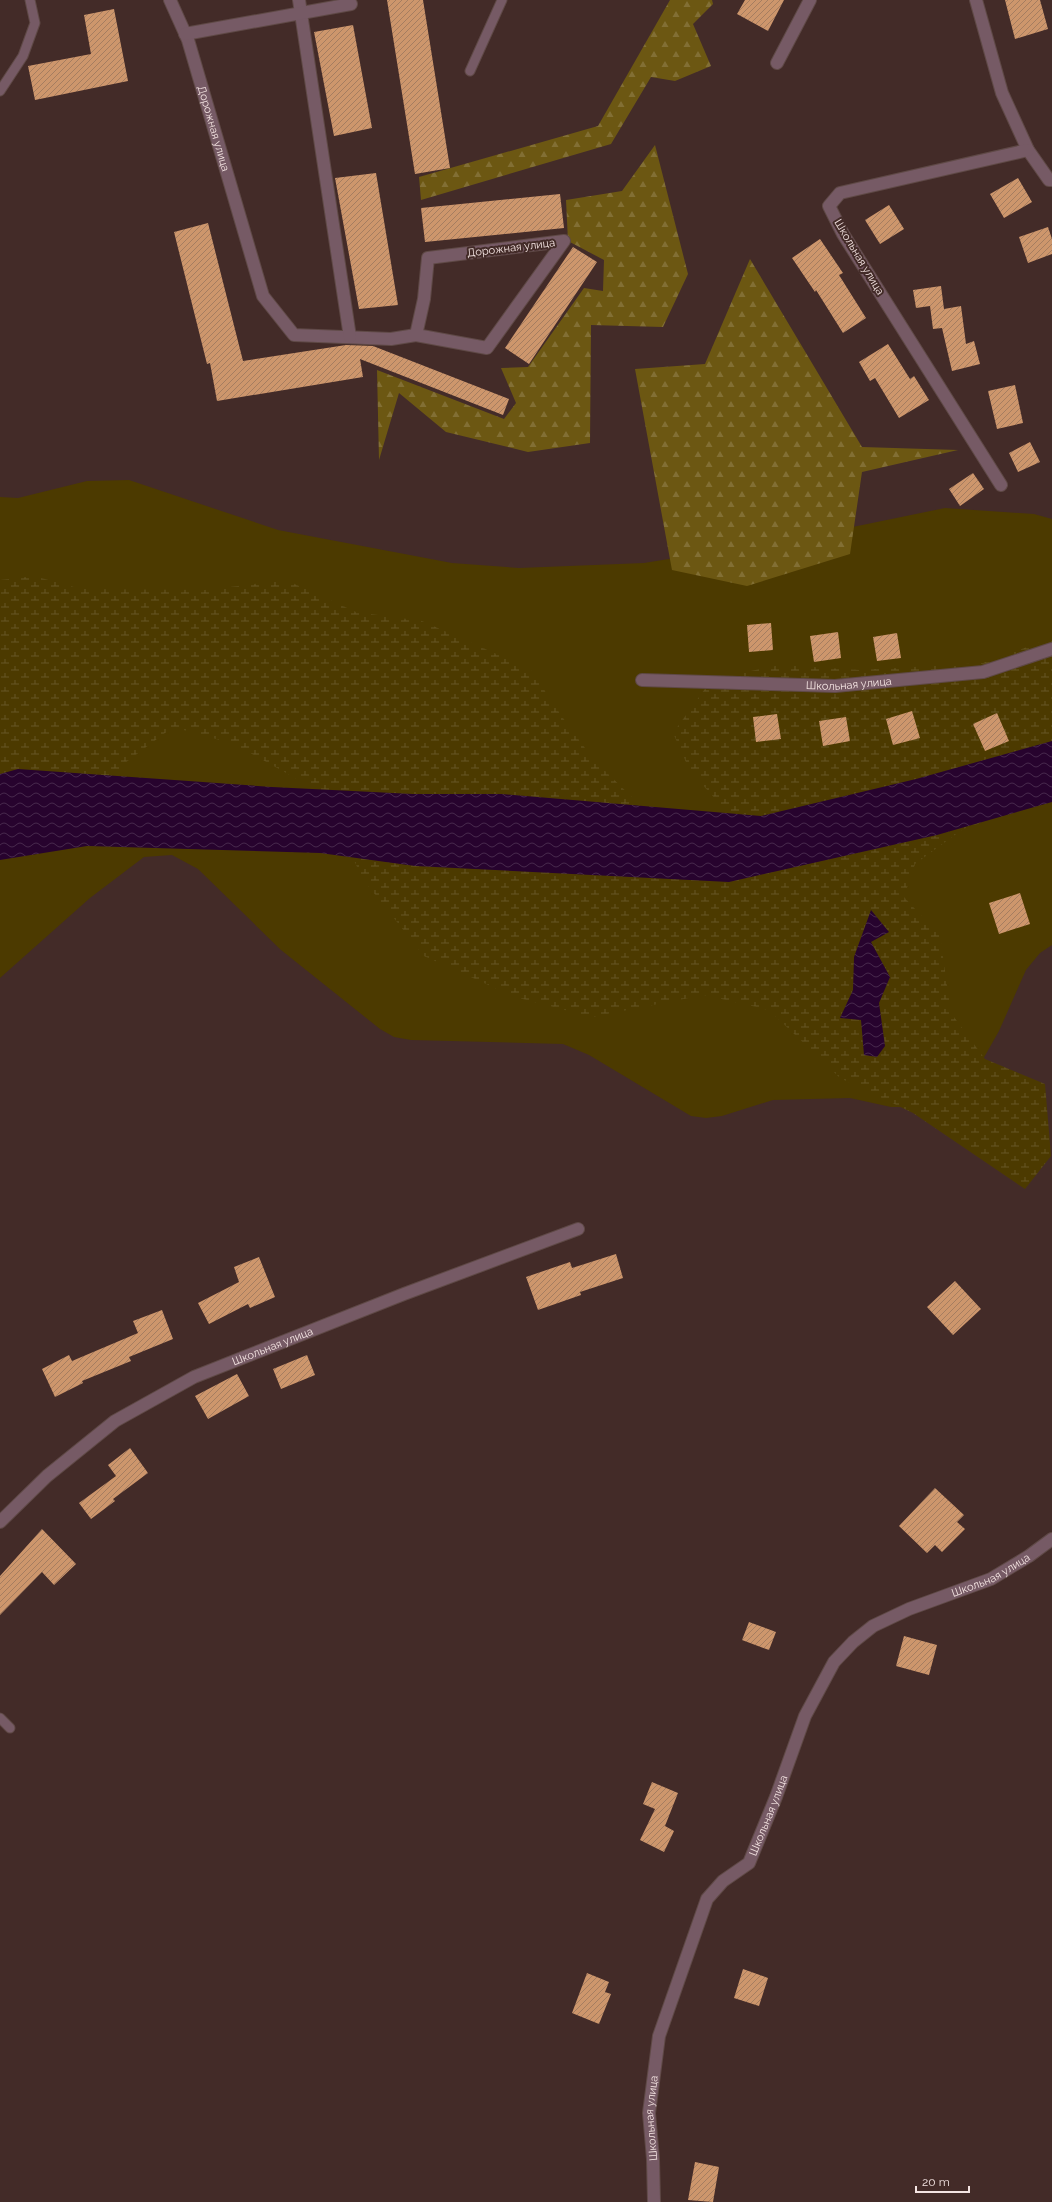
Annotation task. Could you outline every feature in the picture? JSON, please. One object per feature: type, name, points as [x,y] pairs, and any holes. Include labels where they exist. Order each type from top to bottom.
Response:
[{"type":"street","name":"Дорожная улица","points":[[170,0],[185,34],[263,296],[294,335],[391,339],[416,335],[487,348],[564,241],[428,258],[424,299],[416,335]]},
{"type":"street","points":[[299,0],[350,337]]},
{"type":"street","points":[[777,63],[810,0]]},
{"type":"street","points":[[976,0],[1002,93],[1028,150],[1051,182]]},
{"type":"street","points":[[185,34],[351,4]]},
{"type":"street","name":"Школьная улица","points":[[1001,485],[843,234],[829,206],[840,194],[1028,150]]},
{"type":"street","name":"Школьная улица","points":[[642,680],[835,686],[983,672],[1052,649]]},
{"type":"street","name":"Школьная улица","points":[[0,1522],[46,1476],[115,1421],[194,1377],[404,1294],[578,1229]]},
{"type":"street","name":"Школьная улица","points":[[654,2202],[654,2159],[649,2113],[659,2036],[707,1899],[723,1881],[749,1863],[805,1716],[834,1662],[853,1642],[873,1626],[909,1609],[990,1578],[1029,1556],[1052,1539]]},
{"type":"lane","points":[[0,91],[23,56],[35,23],[30,0]]},
{"type":"lane","points":[[470,71],[502,0]]},
{"type":"lane","points":[[0,1718],[10,1728]]},
{"type":"green space","points":[[670,0],[712,0],[713,4],[693,24],[711,66],[675,81],[651,77],[611,144],[421,200],[419,177],[598,126]]},
{"type":"green space","points":[[655,145],[688,274],[663,327],[591,325],[590,443],[528,452],[446,432],[399,393],[379,460],[377,370],[504,419],[516,403],[501,368],[528,367],[584,288],[603,291],[604,260],[568,241],[566,200],[622,191]]},
{"type":"green space","points":[[750,259],[862,447],[958,450],[862,472],[850,554],[747,586],[672,570],[635,369],[705,364]]},
{"type":"green space","points":[[129,480],[278,530],[452,563],[519,568],[644,563],[804,537],[945,508],[1034,514],[1052,519],[1052,945],[1040,953],[1026,970],[999,1031],[982,1061],[910,1107],[891,1107],[850,1098],[773,1100],[722,1116],[706,1118],[691,1116],[589,1055],[563,1044],[411,1040],[394,1037],[380,1029],[281,950],[198,869],[172,855],[144,857],[90,898],[0,978],[0,497],[18,498],[87,481]]},
{"type":"green space","points":[[34,576],[81,589],[205,590],[286,580],[356,612],[422,621],[530,669],[593,759],[649,814],[739,825],[690,771],[673,733],[712,679],[780,665],[860,670],[983,663],[1052,638],[1052,799],[963,829],[915,864],[904,897],[940,936],[951,1013],[985,1059],[1045,1084],[1051,1156],[1025,1189],[913,1113],[840,1078],[769,1010],[704,995],[592,1017],[515,997],[424,956],[362,878],[324,794],[234,744],[173,727],[125,763],[54,840],[0,855],[0,580]],"holes":[[[871,911],[871,942],[890,977],[879,1003],[885,1046],[864,1054],[861,1020],[840,1018],[853,990],[854,957]]]},
{"type":"water","points":[[1052,741],[1052,802],[937,835],[729,882],[415,866],[320,853],[87,846],[0,860],[0,774],[18,769],[272,787],[413,794],[502,794],[761,816],[916,779]]},
{"type":"water","points":[[871,910],[889,932],[871,942],[890,977],[879,1003],[885,1046],[877,1057],[864,1055],[861,1020],[840,1018],[853,990],[854,957]]},
{"type":"building","points":[[387,0],[423,0],[450,168],[415,174]]},
{"type":"building","points":[[745,0],[784,0],[768,31],[737,14]]},
{"type":"building","points":[[1005,0],[1040,0],[1048,29],[1015,39]]},
{"type":"building","points":[[114,9],[128,81],[35,100],[28,66],[91,54],[84,15]]},
{"type":"building","points":[[353,25],[372,128],[334,136],[314,32]]},
{"type":"building","points":[[376,173],[398,305],[359,309],[335,178]]},
{"type":"building","points":[[1018,178],[1032,202],[1004,218],[990,194]]},
{"type":"building","points":[[560,194],[564,228],[425,242],[421,208]]},
{"type":"building","points":[[889,205],[904,229],[880,244],[865,220]]},
{"type":"building","points":[[208,223],[243,361],[346,345],[373,346],[509,399],[503,415],[360,359],[363,377],[217,401],[210,363],[207,364],[174,232]]},
{"type":"building","points":[[1048,227],[1052,239],[1052,254],[1028,263],[1019,237]]},
{"type":"building","points":[[820,239],[843,273],[839,275],[866,318],[843,333],[816,290],[815,292],[792,258]]},
{"type":"building","points":[[573,247],[597,262],[529,364],[505,348]]},
{"type":"building","points":[[941,286],[944,309],[961,306],[966,344],[974,341],[980,364],[952,371],[942,328],[933,329],[930,306],[916,308],[913,290]]},
{"type":"building","points":[[888,344],[910,379],[914,376],[929,400],[899,418],[875,378],[870,381],[859,362]]},
{"type":"building","points":[[1015,385],[1023,423],[997,429],[988,391]]},
{"type":"building","points":[[1030,442],[1040,462],[1018,472],[1009,453]]},
{"type":"building","points":[[973,473],[984,489],[960,506],[949,489]]},
{"type":"building","points":[[771,623],[773,650],[749,652],[747,625]]},
{"type":"building","points":[[838,632],[841,658],[814,662],[810,636]]},
{"type":"building","points":[[897,633],[901,658],[877,661],[873,637]]},
{"type":"building","points":[[912,711],[920,738],[893,745],[886,719]]},
{"type":"building","points":[[997,713],[1009,741],[985,751],[973,724]]},
{"type":"building","points":[[777,714],[781,739],[756,742],[753,717]]},
{"type":"building","points":[[846,717],[850,741],[823,746],[819,721]]},
{"type":"building","points":[[1020,893],[1030,924],[999,934],[989,903]]},
{"type":"building","points":[[616,1254],[623,1278],[580,1292],[581,1295],[538,1310],[526,1277],[570,1262],[572,1268]]},
{"type":"building","points":[[259,1257],[275,1297],[250,1308],[248,1304],[209,1324],[198,1303],[239,1282],[234,1267]]},
{"type":"building","points":[[955,1281],[981,1309],[953,1335],[927,1307]]},
{"type":"building","points":[[162,1310],[173,1339],[129,1357],[131,1361],[82,1381],[83,1383],[55,1397],[42,1369],[69,1355],[72,1361],[138,1333],[133,1321]]},
{"type":"building","points":[[307,1355],[315,1375],[281,1389],[273,1369]]},
{"type":"building","points":[[237,1374],[249,1396],[208,1419],[195,1396]]},
{"type":"building","points":[[130,1448],[148,1473],[113,1499],[115,1501],[91,1519],[79,1503],[116,1476],[108,1465]]},
{"type":"building","points":[[935,1488],[964,1515],[957,1522],[965,1529],[942,1552],[935,1545],[927,1553],[899,1526]]},
{"type":"building","points":[[42,1529],[76,1564],[54,1585],[42,1572],[0,1615],[0,1576]]},
{"type":"building","points":[[749,1622],[776,1632],[769,1650],[742,1640]]},
{"type":"building","points":[[904,1636],[937,1645],[929,1675],[896,1666]]},
{"type":"building","points":[[652,1782],[678,1793],[665,1826],[674,1831],[664,1852],[640,1840],[655,1809],[643,1804]]},
{"type":"building","points":[[743,1969],[768,1978],[759,2006],[734,1998]]},
{"type":"building","points":[[587,1973],[609,1982],[605,1992],[611,1994],[599,2024],[572,2013]]},
{"type":"building","points":[[695,2162],[719,2167],[713,2202],[688,2200]]}]
